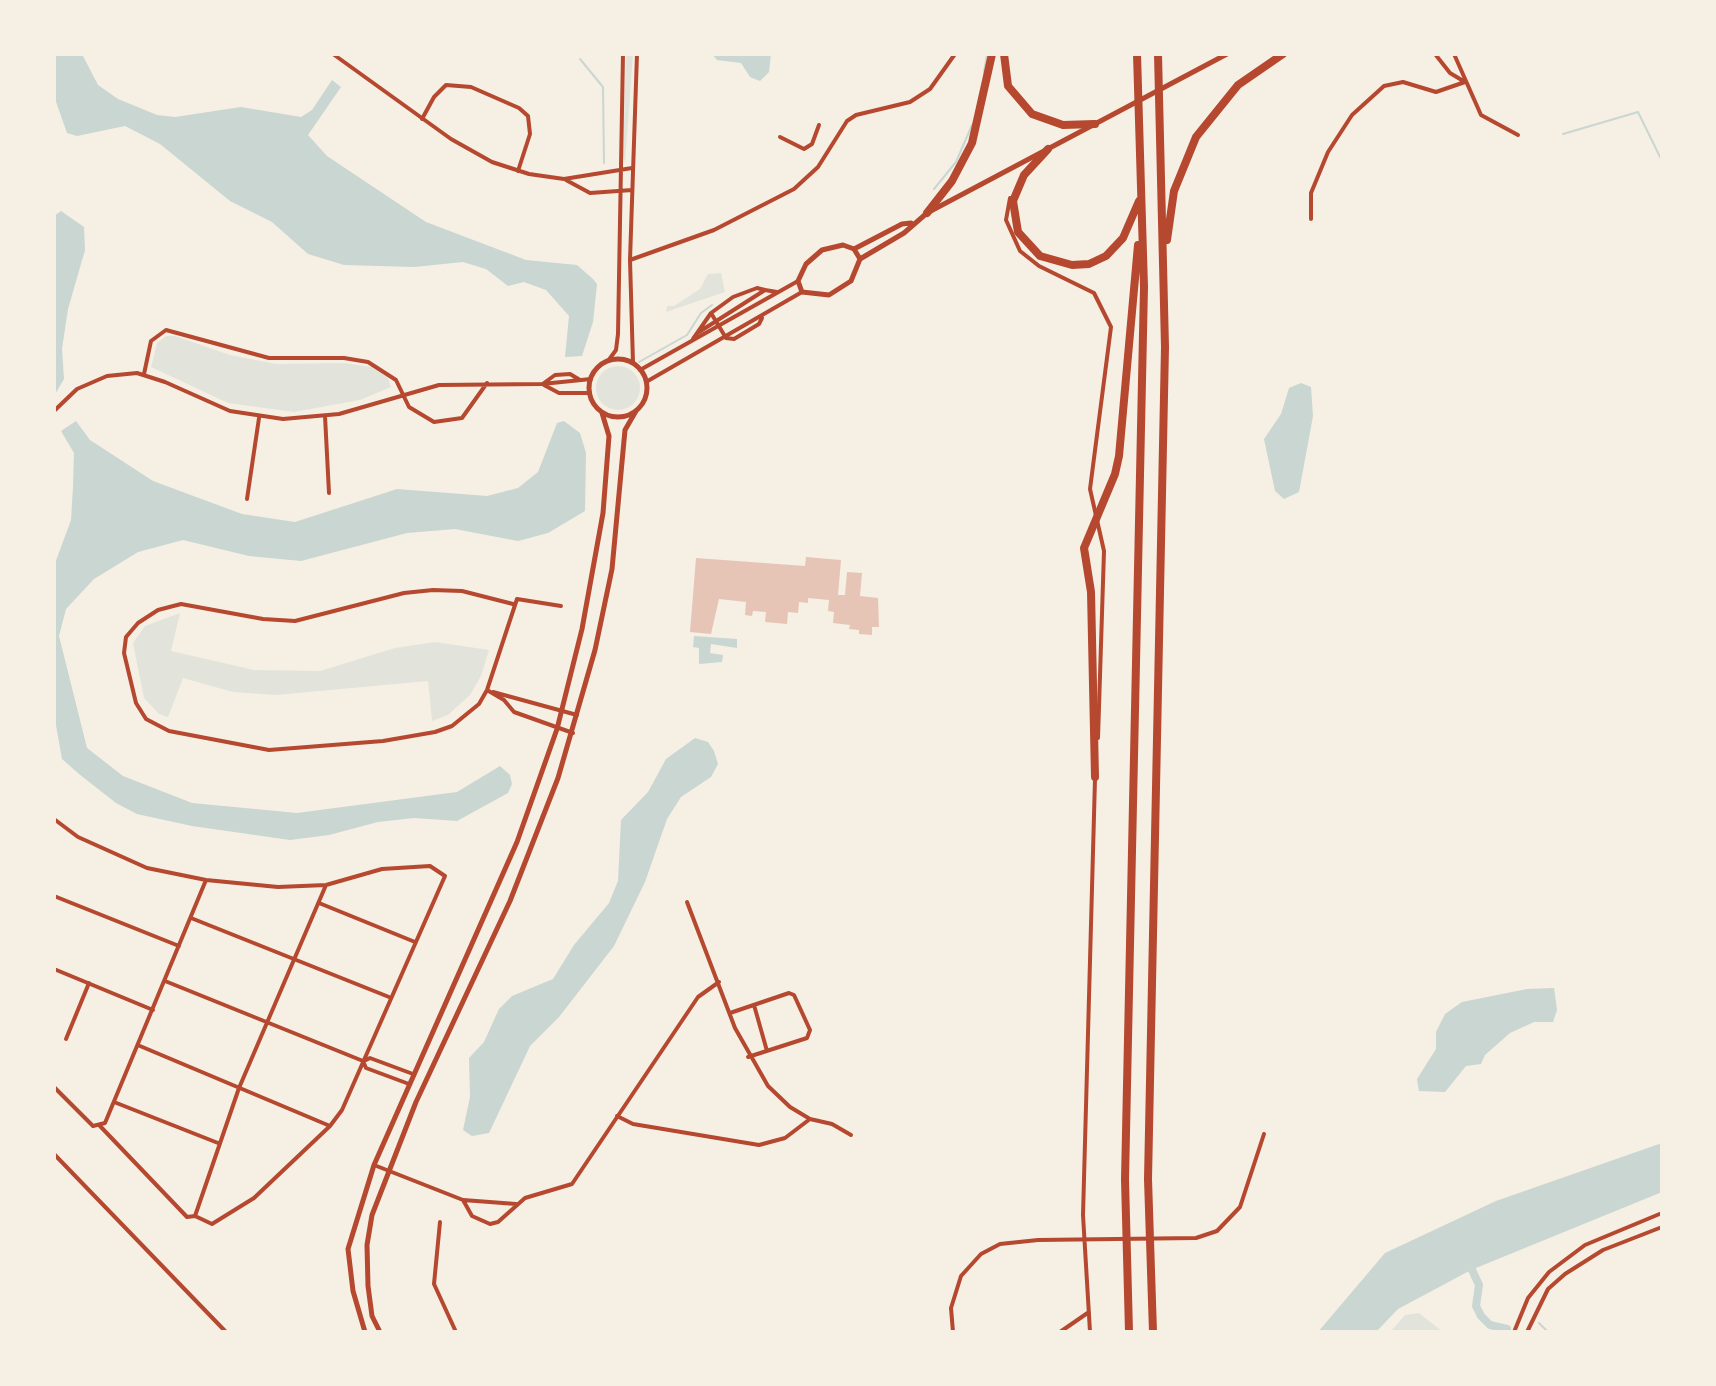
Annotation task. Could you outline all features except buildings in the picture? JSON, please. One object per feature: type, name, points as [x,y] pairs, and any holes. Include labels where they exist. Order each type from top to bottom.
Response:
[{"type":"highway","points":[[927,213],[952,181],[972,143],[992,54]]},
{"type":"highway","points":[[1004,54],[1008,86],[1032,114],[1063,125],[1095,124]]},
{"type":"highway","points":[[1129,1332],[1125,1179],[1143,350],[1138,67],[1135,54]]},
{"type":"highway","points":[[1153,1332],[1148,1179],[1165,362],[1158,54]]},
{"type":"highway","points":[[1164,276],[1174,191],[1196,137],[1238,85],[1283,54]]},
{"type":"highway","points":[[1048,149],[1029,167],[1018,186],[1013,214],[1022,238],[1040,256],[1072,265],[1095,262],[1114,250],[1129,227],[1141,192]]},
{"type":"highway","points":[[1095,777],[1091,592],[1084,548],[1115,474],[1119,456],[1142,217]]},
{"type":"street","points":[[333,54],[422,119],[492,162],[518,171],[564,179],[590,193],[632,190]]},
{"type":"street","points":[[542,384],[555,375],[570,374],[583,381],[591,379],[616,350],[623,54]]},
{"type":"street","points":[[633,363],[630,260],[637,54]]},
{"type":"street","points":[[630,260],[714,230],[794,189],[818,167],[847,121],[856,115],[910,102],[930,89],[955,54]]},
{"type":"street","points":[[646,382],[802,292],[816,296],[838,291],[854,277],[860,259],[904,233],[927,213],[1227,54]]},
{"type":"street","points":[[1435,54],[1450,73],[1465,82]]},
{"type":"street","points":[[1454,54],[1461,62],[1465,82],[1481,115],[1518,135]]},
{"type":"street","points":[[1311,219],[1311,193],[1328,152],[1352,115],[1384,86],[1403,82],[1436,92],[1465,82]]},
{"type":"street","points":[[422,119],[434,97],[446,85],[471,87],[519,108],[528,116],[530,134],[518,171]]},
{"type":"street","points":[[780,137],[804,149],[812,144],[819,125]]},
{"type":"street","points":[[564,179],[632,168]]},
{"type":"street","points":[[1018,186],[1009,200],[1006,220],[1020,251],[1039,266],[1094,293],[1111,327],[1090,489],[1102,541],[1102,676],[1095,777],[1083,1215],[1090,1332]]},
{"type":"street","points":[[854,249],[902,224],[912,223]]},
{"type":"street","points":[[697,334],[798,281],[806,264],[822,250],[843,245],[854,249],[860,259]]},
{"type":"street","points":[[798,281],[802,292]]},
{"type":"street","points":[[640,370],[691,341],[765,290]]},
{"type":"street","points":[[691,341],[711,313],[745,291],[778,292]]},
{"type":"street","points":[[711,313],[726,338]]},
{"type":"street","points":[[144,374],[151,341],[157,334],[175,331],[212,345],[269,358],[344,358],[368,362],[396,380],[409,407],[422,418],[446,423],[462,418],[487,383]]},
{"type":"street","points":[[380,1332],[368,1286],[367,1245],[372,1215],[389,1168],[510,901],[578,715],[612,569],[625,430],[644,400],[646,382],[633,363],[608,361]]},
{"type":"street","points":[[54,411],[77,389],[107,376],[144,374],[207,403],[260,417],[325,416],[439,385],[542,384],[559,393],[590,393]]},
{"type":"street","points":[[365,1332],[353,1291],[348,1249],[374,1165],[517,842],[562,712],[603,513],[609,436],[602,413],[590,393],[591,379]]},
{"type":"street","points":[[602,413],[619,417],[636,411]]},
{"type":"street","points":[[325,416],[329,493]]},
{"type":"street","points":[[247,499],[260,417]]},
{"type":"street","points":[[513,604],[487,690],[479,704],[462,718],[435,732],[383,741],[269,750],[169,731],[146,719],[136,703],[124,653],[126,637],[138,623],[158,610],[181,604],[263,619],[295,621],[404,593],[433,590],[462,591],[513,604],[524,598],[561,606]]},
{"type":"street","points":[[487,690],[578,715]]},
{"type":"street","points":[[487,690],[504,700],[514,712],[573,733]]},
{"type":"street","points":[[54,819],[78,837],[147,868],[206,880],[278,887],[326,885],[382,869],[430,866],[441,870],[445,876],[389,997],[342,1110],[330,1126],[254,1198],[212,1224],[195,1216],[187,1217],[100,1126],[93,1126],[54,1087]]},
{"type":"street","points":[[100,1126],[140,1046],[206,880]]},
{"type":"street","points":[[195,1216],[239,1088],[326,885]]},
{"type":"street","points":[[54,896],[179,946]]},
{"type":"street","points":[[687,902],[748,1057],[768,1086],[790,1107],[810,1119],[832,1124],[851,1135]]},
{"type":"street","points":[[319,903],[415,942]]},
{"type":"street","points":[[191,918],[389,997]]},
{"type":"street","points":[[54,969],[153,1010]]},
{"type":"street","points":[[165,981],[363,1061],[366,1068],[409,1084]]},
{"type":"street","points":[[374,1165],[389,1168],[463,1200],[516,1204],[572,1184],[698,997],[719,982]]},
{"type":"street","points":[[66,1039],[89,983]]},
{"type":"street","points":[[730,1013],[784,995],[794,995],[810,1030],[807,1038],[748,1057]]},
{"type":"street","points":[[754,1005],[767,1051]]},
{"type":"street","points":[[140,1046],[330,1126]]},
{"type":"street","points":[[363,1061],[370,1058],[413,1074]]},
{"type":"street","points":[[114,1102],[218,1143]]},
{"type":"street","points":[[617,1116],[633,1124],[759,1145],[785,1138],[810,1119]]},
{"type":"street","points":[[953,1332],[951,1308],[954,1293],[971,1263],[1000,1244],[1038,1240],[1196,1238],[1217,1231],[1240,1207],[1264,1134]]},
{"type":"street","points":[[54,1154],[226,1332]]},
{"type":"street","points":[[463,1200],[472,1216],[490,1224],[498,1222],[516,1204]]},
{"type":"street","points":[[1514,1332],[1528,1298],[1549,1272],[1585,1245],[1662,1213]]},
{"type":"street","points":[[440,1222],[434,1284],[456,1332]]},
{"type":"street","points":[[1527,1332],[1548,1289],[1565,1274],[1603,1250],[1662,1227]]},
{"type":"street","points":[[1060,1332],[1089,1312]]},
{"type":"shaded area","points":[[54,54],[82,54],[98,85],[118,99],[157,115],[175,117],[241,107],[301,117],[312,110],[332,80],[341,87],[308,135],[327,156],[426,222],[526,260],[577,265],[593,279],[597,284],[593,322],[582,356],[565,357],[569,316],[546,290],[524,282],[508,286],[486,269],[463,262],[414,267],[344,265],[308,254],[272,222],[230,201],[160,144],[125,126],[77,136],[67,133],[54,96]]},
{"type":"shaded area","points":[[626,54],[633,54],[625,163],[623,156]]},
{"type":"shaded area","points":[[712,54],[771,54],[769,72],[760,81],[750,77],[741,63],[717,60]]},
{"type":"shaded area","points":[[61,211],[84,227],[85,250],[68,309],[62,349],[64,379],[54,396],[54,216]]},
{"type":"shaded area","points":[[721,273],[725,292],[666,312],[667,306],[674,306],[700,289],[708,274]]},
{"type":"shaded area","points":[[166,336],[175,336],[230,355],[276,364],[344,363],[372,367],[388,378],[391,387],[360,400],[294,412],[228,403],[151,367],[157,343]]},
{"type":"shaded area","points":[[618,366],[634,372],[640,388],[634,404],[618,410],[602,404],[596,388],[602,372]]},
{"type":"shaded area","points":[[1301,383],[1311,387],[1313,416],[1299,492],[1284,499],[1275,491],[1264,439],[1281,414],[1289,388]]},
{"type":"shaded area","points":[[76,421],[90,440],[153,481],[242,514],[295,522],[397,489],[487,496],[518,488],[538,472],[557,423],[564,421],[580,433],[586,453],[585,511],[548,533],[518,541],[455,529],[407,533],[301,561],[249,556],[183,540],[138,552],[94,579],[66,609],[59,636],[87,748],[123,776],[192,803],[297,813],[457,792],[500,766],[510,775],[512,784],[508,793],[457,821],[414,818],[378,822],[329,835],[290,840],[192,826],[137,814],[116,803],[79,774],[62,759],[54,714],[54,566],[71,520],[74,453],[61,431]]},
{"type":"shaded area","points":[[180,613],[171,651],[254,670],[320,671],[395,648],[435,642],[489,650],[481,676],[470,695],[448,715],[432,721],[428,681],[276,695],[233,692],[183,678],[168,717],[159,714],[144,698],[133,643],[145,626]]},
{"type":"shaded area","points":[[694,636],[737,639],[737,648],[711,644],[710,653],[723,655],[722,662],[699,664],[699,648],[693,647]]},
{"type":"shaded area","points":[[695,738],[708,742],[714,751],[718,764],[711,777],[681,797],[667,819],[645,882],[614,946],[559,1017],[530,1046],[489,1133],[472,1136],[463,1130],[470,1097],[469,1058],[484,1042],[499,1009],[512,996],[553,979],[574,945],[609,903],[618,881],[621,820],[648,792],[666,759]]},
{"type":"shaded area","points":[[1554,988],[1557,1010],[1553,1022],[1534,1022],[1510,1033],[1485,1055],[1481,1064],[1466,1066],[1445,1092],[1419,1091],[1417,1079],[1436,1049],[1436,1032],[1445,1014],[1462,1002],[1527,989]]},
{"type":"shaded area","points":[[1662,1143],[1662,1192],[1471,1270],[1398,1309],[1376,1332],[1318,1332],[1385,1253],[1496,1201]]},
{"type":"shaded area","points":[[1419,1313],[1443,1332],[1390,1332],[1405,1315]]},
{"type":"waterway","points":[[984,72],[987,54]]},
{"type":"waterway","points":[[580,59],[603,87],[604,163]]},
{"type":"waterway","points":[[1563,134],[1638,112],[1662,161]]},
{"type":"waterway","points":[[934,189],[956,162],[972,125]]},
{"type":"waterway","points":[[639,362],[687,335],[701,313],[712,305]]},
{"type":"waterway","points":[[1468,1261],[1479,1285],[1476,1306],[1481,1316],[1490,1325],[1507,1329]]},
{"type":"waterway","points":[[1539,1323],[1548,1332]]}]
